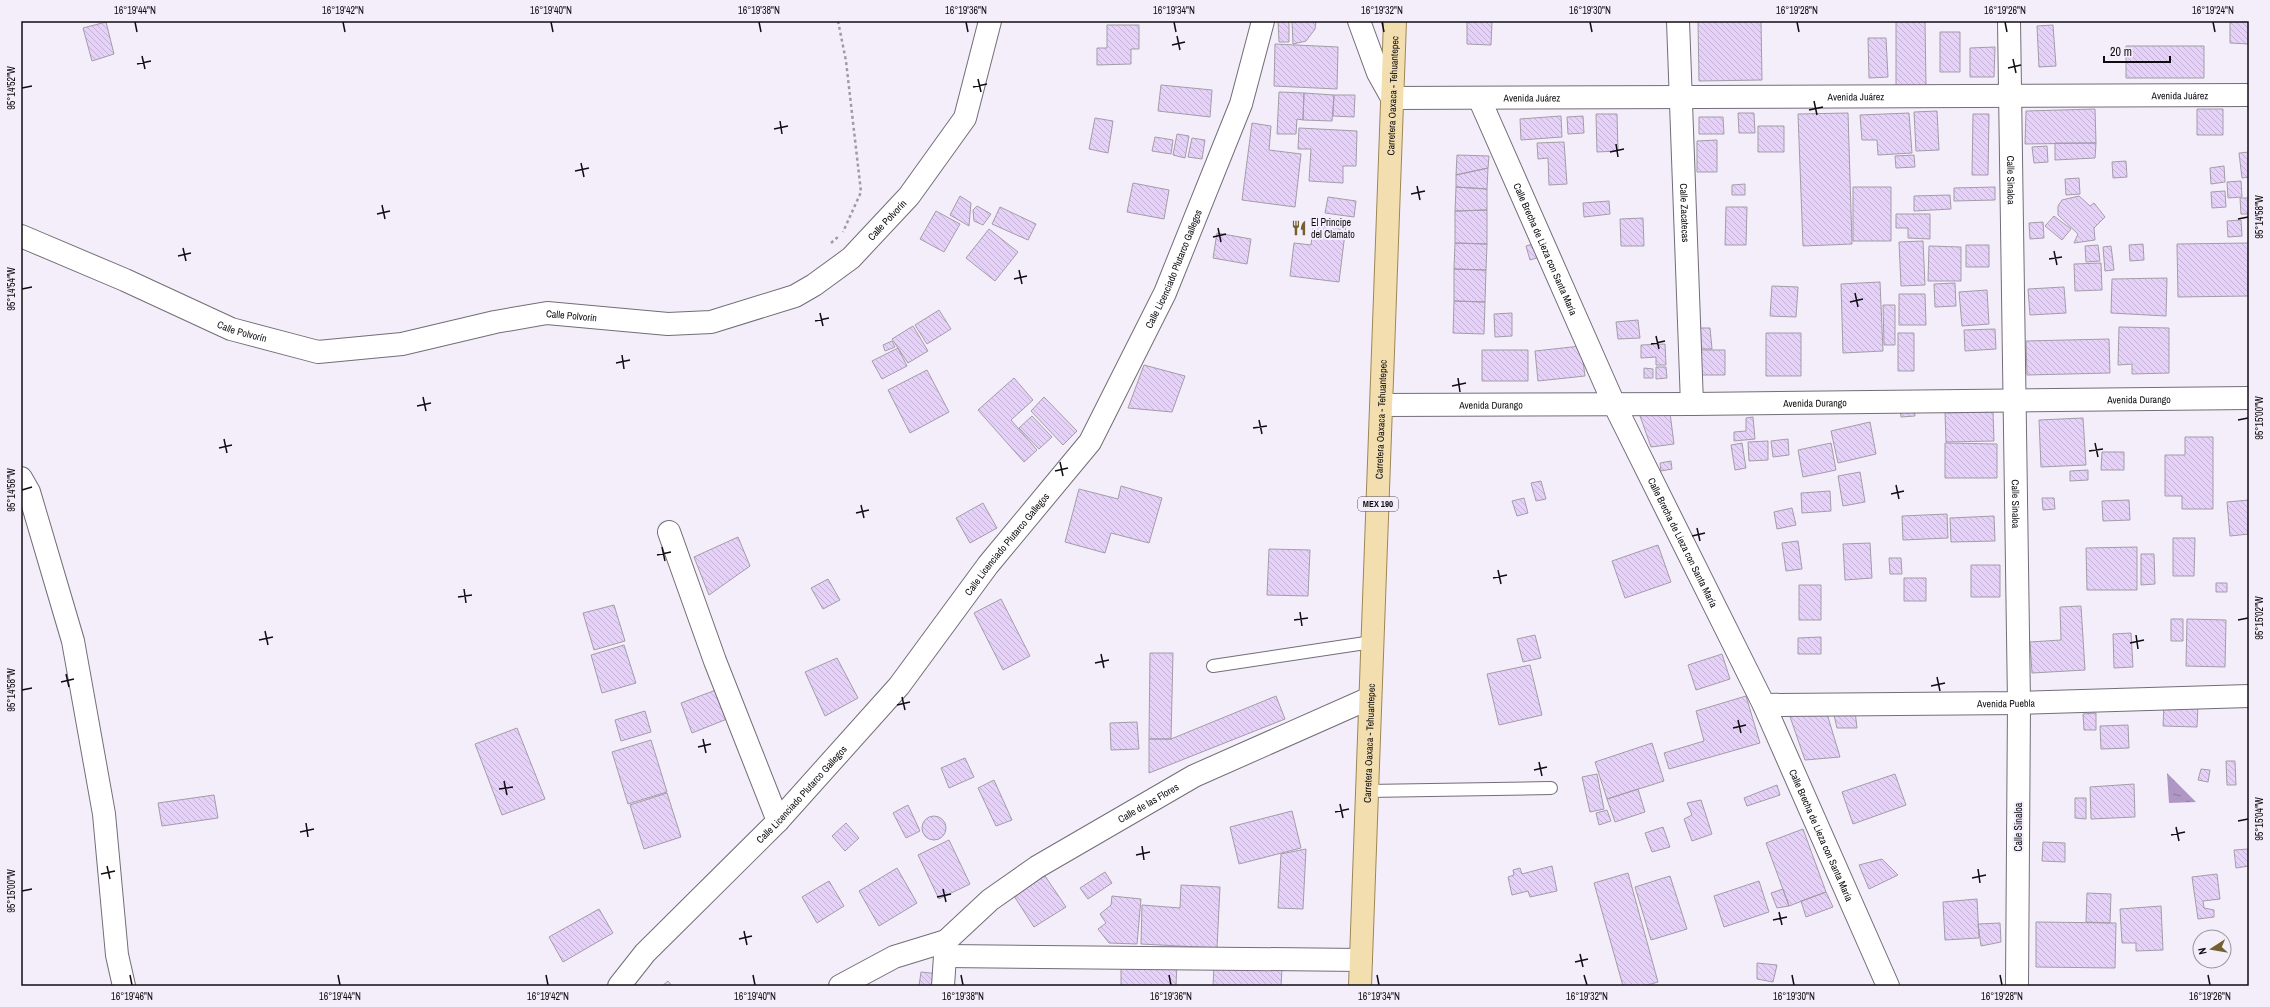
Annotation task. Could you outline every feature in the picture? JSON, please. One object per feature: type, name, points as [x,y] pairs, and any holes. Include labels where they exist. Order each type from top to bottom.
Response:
[{"type":"main road","name":"Carretera Oaxaca - Tehuantepec","points":[[1360,986],[1395,21]]},
{"type":"street","name":"Calle Polvorín","points":[[21,236],[125,280],[231,329],[318,352],[402,344],[495,322],[547,313],[668,324],[710,322],[795,296],[814,286],[851,258],[909,196],[965,118],[990,21]]},
{"type":"street","name":"Calle Licenciado Plutarco Gallegos","points":[[619,986],[645,953],[778,821],[899,686],[988,565],[1090,442],[1165,293],[1241,104],[1263,21]]},
{"type":"street","points":[[1360,21],[1378,73],[1392,98]]},
{"type":"street","name":"Calle Zacatecas","points":[[1678,21],[1692,404]]},
{"type":"street","name":"Calle Sinaloa","points":[[2009,21],[2019,703],[2017,986]]},
{"type":"street","name":"Avenida Juárez","points":[[1392,98],[2249,95]]},
{"type":"street","name":"Calle Brecha de Lieza con Santa María","points":[[1479,98],[1614,404],[1764,705],[1888,986]]},
{"type":"street","name":"Avenida Durango","points":[[1382,405],[1692,404],[2249,398]]},
{"type":"street","points":[[21,478],[29,492],[73,641],[104,814],[117,955],[124,986]]},
{"type":"street","points":[[669,532],[715,661],[778,821]]},
{"type":"street","name":"Avenida Puebla","points":[[1764,705],[2019,703],[2249,696]]},
{"type":"street","name":"Calle de las Flores","points":[[946,948],[990,900],[1037,867],[1180,784],[1370,698]]},
{"type":"street","points":[[943,986],[946,948]]},
{"type":"street","name":"Calle de las Flores","points":[[840,986],[894,957],[946,948],[1361,960]]},
{"type":"lane","points":[[1213,666],[1372,642]]},
{"type":"lane","points":[[1367,791],[1550,788]]},
{"type":"path","points":[[828,246],[844,232],[861,192],[846,61],[838,21]]},
{"type":"water","points":[[2167,773],[2196,802],[2169,803]]},
{"type":"building","points":[[1278,21],[1289,21],[1289,42],[1279,42]]},
{"type":"building","points":[[1292,21],[1316,21],[1315,29],[1306,41],[1293,44]]},
{"type":"building","points":[[1467,21],[1492,21],[1491,45],[1467,44]]},
{"type":"building","points":[[1698,21],[1761,21],[1762,80],[1699,81]]},
{"type":"building","points":[[1896,21],[1925,21],[1926,86],[1896,86]]},
{"type":"building","points":[[2230,21],[2249,21],[2249,44],[2230,43]]},
{"type":"building","points":[[106,22],[114,54],[92,61],[83,28]]},
{"type":"building","points":[[1107,25],[1139,25],[1139,49],[1131,49],[1131,64],[1097,65],[1097,48],[1107,48]]},
{"type":"building","points":[[2053,25],[2056,66],[2039,67],[2037,26]]},
{"type":"building","points":[[1940,32],[1960,32],[1960,72],[1940,72]]},
{"type":"building","points":[[1868,38],[1886,38],[1888,77],[1869,78]]},
{"type":"building","points":[[1275,44],[1338,47],[1337,89],[1274,86]]},
{"type":"building","points":[[2126,46],[2204,46],[2204,78],[2126,78]]},
{"type":"building","points":[[1995,47],[1994,77],[1970,77],[1970,48]]},
{"type":"building","points":[[1161,85],[1212,90],[1210,117],[1158,111]]},
{"type":"building","points":[[1279,92],[1304,93],[1303,120],[1297,119],[1296,134],[1277,134]]},
{"type":"building","points":[[1304,93],[1334,95],[1332,121],[1303,120]]},
{"type":"building","points":[[1334,95],[1355,95],[1354,117],[1333,116]]},
{"type":"building","points":[[2095,109],[2096,143],[2025,144],[2026,111]]},
{"type":"building","points":[[2197,109],[2223,109],[2223,135],[2197,135]]},
{"type":"building","points":[[1937,111],[1939,150],[1916,151],[1914,112]]},
{"type":"building","points":[[1738,113],[1754,113],[1755,133],[1739,133]]},
{"type":"building","points":[[1848,113],[1852,244],[1803,246],[1798,114]]},
{"type":"building","points":[[1909,113],[1912,153],[1878,155],[1877,140],[1862,140],[1860,115]]},
{"type":"building","points":[[1596,114],[1617,114],[1618,151],[1597,152]]},
{"type":"building","points":[[1973,114],[1989,114],[1988,175],[1972,175]]},
{"type":"building","points":[[1561,116],[1562,137],[1521,140],[1520,119]]},
{"type":"building","points":[[1583,116],[1584,133],[1568,134],[1567,117]]},
{"type":"building","points":[[1699,117],[1723,117],[1724,134],[1699,134]]},
{"type":"building","points":[[1095,118],[1113,121],[1108,153],[1089,149]]},
{"type":"building","points":[[1252,123],[1271,126],[1269,150],[1301,154],[1295,207],[1242,200]]},
{"type":"building","points":[[1758,126],[1784,126],[1784,152],[1758,152]]},
{"type":"building","points":[[1299,128],[1357,131],[1356,166],[1343,166],[1343,183],[1309,181],[1311,149],[1298,149]]},
{"type":"building","points":[[1177,134],[1189,136],[1185,158],[1173,155]]},
{"type":"building","points":[[1155,137],[1173,140],[1171,154],[1152,151]]},
{"type":"building","points":[[1192,138],[1205,140],[1202,159],[1188,157]]},
{"type":"building","points":[[1717,140],[1717,172],[1697,172],[1697,141]]},
{"type":"building","points":[[1564,142],[1567,184],[1549,185],[1548,158],[1538,159],[1537,143]]},
{"type":"building","points":[[2055,143],[2096,143],[2095,158],[2055,160]]},
{"type":"building","points":[[2047,146],[2048,162],[2034,163],[2032,147]]},
{"type":"building","points":[[2249,152],[2249,177],[2242,178],[2239,153]]},
{"type":"building","points":[[1457,155],[1489,156],[1488,168],[1456,175]]},
{"type":"building","points":[[1914,155],[1915,167],[1896,168],[1895,156]]},
{"type":"building","points":[[2126,161],[2127,177],[2113,178],[2112,162]]},
{"type":"building","points":[[2224,166],[2225,182],[2211,184],[2210,168]]},
{"type":"building","points":[[1488,168],[1487,189],[1456,187],[1456,175]]},
{"type":"building","points":[[2079,178],[2080,194],[2066,195],[2065,179]]},
{"type":"building","points":[[2241,181],[2242,197],[2228,198],[2227,182]]},
{"type":"building","points":[[1133,183],[1169,190],[1164,219],[1127,212]]},
{"type":"building","points":[[1745,184],[1745,195],[1732,195],[1732,185]]},
{"type":"building","points":[[1456,187],[1487,189],[1487,210],[1455,211]]},
{"type":"building","points":[[1853,187],[1891,187],[1891,241],[1853,241]]},
{"type":"building","points":[[1995,187],[1995,200],[1954,201],[1954,188]]},
{"type":"building","points":[[2225,191],[2226,207],[2212,208],[2211,192]]},
{"type":"building","points":[[1950,195],[1951,209],[1914,211],[1914,196]]},
{"type":"building","points":[[960,196],[971,203],[969,226],[950,215]]},
{"type":"building","points":[[2079,196],[2090,206],[2094,203],[2105,217],[2094,228],[2095,240],[2074,243],[2078,234],[2058,215],[2058,206],[2062,200]]},
{"type":"building","points":[[1328,197],[1356,201],[1354,217],[1325,213]]},
{"type":"building","points":[[2240,198],[2249,198],[2249,214],[2241,214]]},
{"type":"building","points":[[1609,201],[1610,214],[1584,217],[1583,203]]},
{"type":"building","points":[[977,206],[991,214],[983,225],[974,221],[973,210]]},
{"type":"building","points":[[1000,207],[1036,224],[1028,240],[992,224]]},
{"type":"building","points":[[1726,207],[1747,207],[1746,245],[1725,245]]},
{"type":"building","points":[[1487,210],[1487,244],[1455,243],[1455,211]]},
{"type":"building","points":[[936,211],[960,224],[944,252],[920,239]]},
{"type":"building","points":[[1896,214],[1930,214],[1930,239],[1908,238],[1908,228],[1896,228]]},
{"type":"building","points":[[2054,216],[2071,229],[2062,240],[2045,226]]},
{"type":"building","points":[[1643,218],[1644,246],[1621,246],[1620,219]]},
{"type":"building","points":[[2241,220],[2242,236],[2228,237],[2227,221]]},
{"type":"building","points":[[1314,221],[1346,225],[1339,282],[1290,276],[1294,243],[1311,245]]},
{"type":"building","points":[[2043,222],[2044,238],[2030,239],[2029,223]]},
{"type":"building","points":[[989,229],[1018,252],[995,281],[966,258]]},
{"type":"building","points":[[1217,233],[1251,239],[1247,264],[1213,258]]},
{"type":"building","points":[[1923,241],[1925,285],[1901,286],[1899,242]]},
{"type":"building","points":[[1455,243],[1487,244],[1486,270],[1454,269]]},
{"type":"building","points":[[1536,243],[1540,257],[1530,260],[1526,246]]},
{"type":"building","points":[[2249,243],[2249,296],[2178,297],[2177,244]]},
{"type":"building","points":[[2143,244],[2144,260],[2130,261],[2129,245]]},
{"type":"building","points":[[1966,245],[1989,245],[1989,267],[1966,267]]},
{"type":"building","points":[[2098,245],[2100,261],[2086,262],[2085,246]]},
{"type":"building","points":[[1929,246],[1961,247],[1961,281],[1928,281]]},
{"type":"building","points":[[2111,246],[2114,270],[2105,271],[2103,247]]},
{"type":"building","points":[[2101,263],[2102,290],[2075,291],[2074,264]]},
{"type":"building","points":[[1454,269],[1486,270],[1485,302],[1454,301]]},
{"type":"building","points":[[2167,278],[2166,316],[2111,313],[2112,279]]},
{"type":"building","points":[[1880,282],[1883,351],[1843,353],[1841,284]]},
{"type":"building","points":[[1955,283],[1956,306],[1935,307],[1934,284]]},
{"type":"building","points":[[1772,286],[1798,287],[1796,317],[1770,316]]},
{"type":"building","points":[[2064,287],[2066,313],[2030,315],[2028,289]]},
{"type":"building","points":[[1987,290],[1989,324],[1962,326],[1959,292]]},
{"type":"building","points":[[1899,294],[1925,294],[1926,325],[1899,325]]},
{"type":"building","points":[[1454,301],[1485,302],[1484,334],[1453,333]]},
{"type":"building","points":[[1883,305],[1895,305],[1895,345],[1884,345]]},
{"type":"building","points":[[939,310],[951,329],[927,344],[915,325]]},
{"type":"building","points":[[1512,313],[1512,336],[1495,337],[1494,314]]},
{"type":"building","points":[[1638,320],[1640,338],[1618,339],[1616,322]]},
{"type":"building","points":[[913,326],[928,351],[908,363],[892,339]]},
{"type":"building","points":[[2119,327],[2169,328],[2169,373],[2132,374],[2132,364],[2118,365]]},
{"type":"building","points":[[1700,328],[1710,328],[1712,349],[1701,349]]},
{"type":"building","points":[[1995,329],[1996,349],[1965,351],[1964,330]]},
{"type":"building","points":[[1766,333],[1801,333],[1801,376],[1766,376]]},
{"type":"building","points":[[1898,333],[1914,333],[1914,371],[1898,371]]},
{"type":"building","points":[[2109,339],[2110,373],[2027,375],[2026,341]]},
{"type":"building","points":[[892,341],[895,347],[885,351],[883,345]]},
{"type":"building","points":[[1665,344],[1666,365],[1656,365],[1656,357],[1641,358],[1641,345]]},
{"type":"building","points":[[1581,346],[1585,376],[1538,381],[1535,351]]},
{"type":"building","points":[[898,348],[907,366],[882,379],[872,361]]},
{"type":"building","points":[[1482,350],[1528,350],[1528,381],[1482,381]]},
{"type":"building","points":[[1700,350],[1725,350],[1725,375],[1700,375]]},
{"type":"building","points":[[1144,365],[1185,376],[1172,412],[1128,408]]},
{"type":"building","points":[[1656,367],[1666,367],[1667,378],[1656,379]]},
{"type":"building","points":[[1644,368],[1653,369],[1653,378],[1644,378]]},
{"type":"building","points":[[927,370],[949,412],[910,433],[888,390]]},
{"type":"building","points":[[1014,378],[1033,400],[1011,420],[1037,450],[1024,462],[978,410]]},
{"type":"building","points":[[1044,397],[1077,431],[1063,445],[1031,411]]},
{"type":"building","points":[[1914,407],[1915,416],[1901,417],[1900,408]]},
{"type":"building","points":[[1993,412],[1994,441],[1946,442],[1945,413]]},
{"type":"building","points":[[1639,413],[1670,413],[1674,444],[1651,447]]},
{"type":"building","points":[[1032,416],[1052,437],[1039,449],[1019,428]]},
{"type":"building","points":[[1753,417],[1755,439],[1734,441],[1734,432],[1746,431],[1746,418]]},
{"type":"building","points":[[2083,418],[2086,465],[2041,467],[2039,420]]},
{"type":"building","points":[[1870,422],[1876,454],[1838,463],[1831,431]]},
{"type":"building","points":[[2185,437],[2213,437],[2213,509],[2182,509],[2182,496],[2165,496],[2165,455],[2185,455]]},
{"type":"building","points":[[1788,439],[1789,455],[1773,457],[1771,441]]},
{"type":"building","points":[[1768,441],[1768,460],[1749,461],[1748,442]]},
{"type":"building","points":[[1742,443],[1746,468],[1735,470],[1731,445]]},
{"type":"building","points":[[1831,443],[1836,470],[1803,477],[1798,450]]},
{"type":"building","points":[[1945,443],[1997,444],[1997,478],[1945,478]]},
{"type":"building","points":[[2102,452],[2124,452],[2124,470],[2101,470]]},
{"type":"building","points":[[1671,461],[1672,469],[1661,471],[1660,463]]},
{"type":"building","points":[[2088,470],[2088,480],[2070,481],[2070,471]]},
{"type":"building","points":[[1860,472],[1865,502],[1843,506],[1838,476]]},
{"type":"building","points":[[1541,481],[1546,499],[1536,501],[1531,483]]},
{"type":"building","points":[[1121,486],[1162,498],[1149,543],[1111,533],[1105,553],[1065,542],[1079,489],[1118,499]]},
{"type":"building","points":[[1830,491],[1831,511],[1802,513],[1801,493]]},
{"type":"building","points":[[1524,498],[1528,513],[1517,516],[1512,501]]},
{"type":"building","points":[[2042,498],[2054,498],[2055,509],[2043,510]]},
{"type":"building","points":[[2129,500],[2130,520],[2103,521],[2102,501]]},
{"type":"building","points":[[2249,500],[2249,534],[2230,536],[2227,502]]},
{"type":"building","points":[[983,503],[997,528],[970,543],[956,518]]},
{"type":"building","points":[[1792,508],[1796,525],[1777,529],[1774,512]]},
{"type":"building","points":[[1947,514],[1948,538],[1903,540],[1902,516]]},
{"type":"building","points":[[1994,516],[1995,541],[1951,542],[1950,518]]},
{"type":"building","points":[[738,537],[750,566],[709,595],[694,557]]},
{"type":"building","points":[[2173,538],[2195,538],[2194,576],[2173,576]]},
{"type":"building","points":[[1798,541],[1802,569],[1786,571],[1782,543]]},
{"type":"building","points":[[1870,543],[1872,578],[1845,580],[1843,544]]},
{"type":"building","points":[[1658,545],[1671,582],[1625,598],[1612,561]]},
{"type":"building","points":[[2137,547],[2137,590],[2087,590],[2086,548]]},
{"type":"building","points":[[1269,549],[1310,550],[1308,596],[1267,595]]},
{"type":"building","points":[[2141,554],[2154,554],[2155,584],[2141,585]]},
{"type":"building","points":[[1889,558],[1901,558],[1902,574],[1890,574]]},
{"type":"building","points":[[1971,565],[2000,565],[2000,597],[1971,597]]},
{"type":"building","points":[[1904,578],[1926,578],[1926,601],[1904,601]]},
{"type":"building","points":[[828,579],[840,600],[823,609],[811,588]]},
{"type":"building","points":[[2216,583],[2227,583],[2227,592],[2216,592]]},
{"type":"building","points":[[1799,585],[1821,585],[1821,620],[1799,620]]},
{"type":"building","points":[[1001,599],[1030,656],[1003,670],[974,613]]},
{"type":"building","points":[[614,605],[625,641],[594,650],[583,613]]},
{"type":"building","points":[[2081,606],[2085,670],[2032,673],[2030,642],[2061,640],[2060,607]]},
{"type":"building","points":[[2171,619],[2183,619],[2183,641],[2171,641]]},
{"type":"building","points":[[2187,619],[2226,620],[2225,667],[2186,666]]},
{"type":"building","points":[[2131,633],[2133,667],[2114,668],[2113,634]]},
{"type":"building","points":[[1535,635],[1541,658],[1523,662],[1517,639]]},
{"type":"building","points":[[1821,637],[1821,654],[1798,654],[1798,638]]},
{"type":"building","points":[[624,645],[636,683],[602,693],[591,655]]},
{"type":"building","points":[[1150,653],[1173,653],[1171,739],[1149,739]]},
{"type":"building","points":[[1722,654],[1730,679],[1696,690],[1688,665]]},
{"type":"building","points":[[837,658],[858,698],[825,716],[805,672]]},
{"type":"building","points":[[1530,665],[1542,715],[1499,725],[1487,674]]},
{"type":"building","points":[[716,690],[727,719],[692,733],[681,703]]},
{"type":"building","points":[[1276,696],[1285,719],[1149,773],[1149,739],[1171,739]]},
{"type":"building","points":[[1746,696],[1760,743],[1669,769],[1664,753],[1704,741],[1696,711]]},
{"type":"building","points":[[2164,704],[2198,705],[2197,727],[2163,726]]},
{"type":"building","points":[[1825,707],[1840,757],[1805,760],[1787,708]]},
{"type":"building","points":[[645,711],[651,732],[621,741],[615,720]]},
{"type":"building","points":[[1833,711],[1855,711],[1857,728],[1837,728]]},
{"type":"building","points":[[2096,713],[2096,730],[2084,730],[2083,714]]},
{"type":"building","points":[[1137,722],[1139,749],[1111,750],[1110,723]]},
{"type":"building","points":[[2128,725],[2129,748],[2101,749],[2100,726]]},
{"type":"building","points":[[517,728],[545,799],[502,815],[475,744]]},
{"type":"building","points":[[651,740],[667,792],[628,804],[612,752]]},
{"type":"building","points":[[1652,743],[1664,781],[1607,799],[1595,762]]},
{"type":"building","points":[[965,758],[974,777],[949,788],[941,768]]},
{"type":"building","points":[[2226,761],[2235,761],[2236,785],[2227,785]]},
{"type":"building","points":[[2201,769],[2210,770],[2208,782],[2198,780]]},
{"type":"building","points":[[1597,774],[1604,809],[1590,812],[1582,777]]},
{"type":"building","points":[[1895,774],[1906,805],[1853,824],[1842,792]]},
{"type":"building","points":[[994,780],[1012,820],[996,826],[978,788]]},
{"type":"building","points":[[2134,784],[2135,817],[2091,819],[2090,787]]},
{"type":"building","points":[[1777,785],[1780,795],[1747,806],[1744,798]]},
{"type":"building","points":[[1638,789],[1645,812],[1615,822],[1607,799]]},
{"type":"building","points":[[667,793],[681,837],[644,849],[630,805]]},
{"type":"building","points":[[214,795],[218,818],[162,826],[158,803]]},
{"type":"building","points":[[2075,798],[2086,798],[2086,819],[2075,818]]},
{"type":"building","points":[[1701,800],[1712,834],[1692,841],[1684,819],[1692,815],[1687,803]]},
{"type":"building","points":[[908,805],[920,831],[906,838],[893,813]]},
{"type":"building","points":[[1607,810],[1611,821],[1599,825],[1596,813]]},
{"type":"building","points":[[1292,811],[1301,848],[1239,864],[1230,827]]},
{"type":"building","points":[[934,816],[943,819],[946,828],[943,837],[934,840],[925,837],[922,828],[925,819]]},
{"type":"building","points":[[846,823],[859,838],[845,851],[832,836]]},
{"type":"building","points":[[1663,827],[1670,847],[1652,852],[1645,833]]},
{"type":"building","points":[[1803,829],[1826,892],[1789,906],[1766,843]]},
{"type":"building","points":[[949,840],[970,884],[939,899],[918,855]]},
{"type":"building","points":[[2043,842],[2065,843],[2065,862],[2042,861]]},
{"type":"building","points":[[1306,849],[1303,909],[1278,908],[1281,854]]},
{"type":"building","points":[[2248,849],[2249,866],[2236,868],[2234,850]]},
{"type":"building","points":[[1882,859],[1898,875],[1869,889],[1859,865]]},
{"type":"building","points":[[1552,866],[1557,891],[1530,897],[1528,891],[1512,895],[1508,877],[1514,875],[1513,870],[1520,868],[1522,874]]},
{"type":"building","points":[[897,868],[917,903],[879,926],[859,891]]},
{"type":"building","points":[[1105,872],[1112,883],[1088,899],[1080,888]]},
{"type":"building","points":[[1628,873],[1658,982],[1644,986],[1623,986],[1594,883]]},
{"type":"building","points":[[2217,874],[2220,899],[2203,901],[2204,908],[2214,910],[2214,917],[2198,919],[2192,877]]},
{"type":"building","points":[[1045,876],[1066,907],[1034,927],[1014,896]]},
{"type":"building","points":[[1670,876],[1687,929],[1651,940],[1635,887]]},
{"type":"building","points":[[829,881],[844,906],[817,923],[802,897]]},
{"type":"building","points":[[1759,881],[1769,912],[1724,927],[1714,896]]},
{"type":"building","points":[[1181,885],[1220,887],[1217,948],[1141,944],[1142,905],[1180,908]]},
{"type":"building","points":[[1783,889],[1789,906],[1777,908],[1771,893]]},
{"type":"building","points":[[1826,892],[1833,907],[1806,917],[1801,901]]},
{"type":"building","points":[[2087,893],[2111,894],[2110,923],[2086,922]]},
{"type":"building","points":[[1112,896],[1141,899],[1137,944],[1109,943],[1098,929],[1106,923],[1100,914],[1111,905]]},
{"type":"building","points":[[1977,899],[1979,938],[1945,940],[1943,902]]},
{"type":"building","points":[[2161,906],[2163,950],[2136,951],[2136,943],[2122,943],[2120,909]]},
{"type":"building","points":[[599,909],[613,933],[563,962],[549,937]]},
{"type":"building","points":[[2036,922],[2116,923],[2115,968],[2036,967]]},
{"type":"building","points":[[2000,923],[2001,942],[1981,946],[1978,924]]},
{"type":"building","points":[[1121,962],[1177,963],[1176,986],[1121,986]]},
{"type":"building","points":[[1757,963],[1777,965],[1773,982],[1757,979]]},
{"type":"building","points":[[1214,965],[1282,969],[1281,986],[1213,986]]},
{"type":"building","points":[[921,972],[940,974],[939,986],[919,986]]},
{"type":"building","points":[[668,981],[672,986],[662,986]]},
{"type":"place","name":"El Principe del Clamato","points":[[1299,228]]}]
